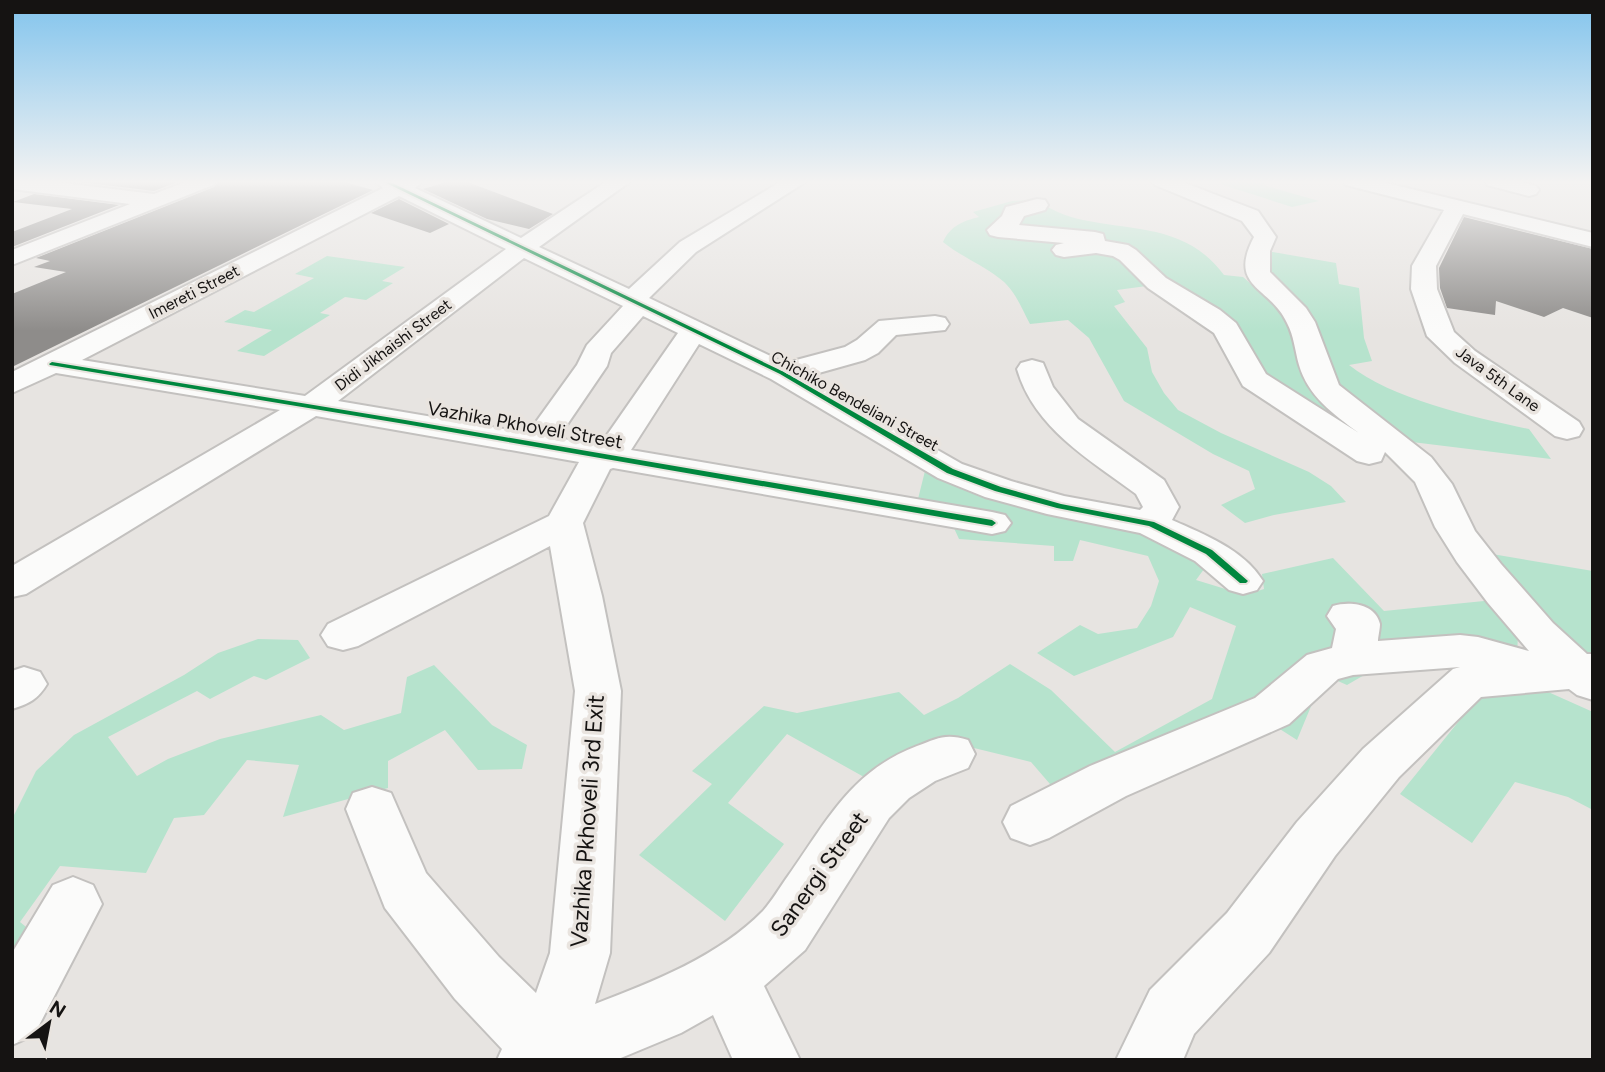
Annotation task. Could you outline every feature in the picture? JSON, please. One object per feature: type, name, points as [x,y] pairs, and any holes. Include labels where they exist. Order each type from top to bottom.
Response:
[{"type":"street","points":[[12,258],[81,231]]},
{"type":"street","name":"Imereti Street","points":[[12,383],[308,231]]},
{"type":"street","name":"Chichiko Bendeliani Street","points":[[491,231],[782,373],[950,471],[998,489],[1060,506],[1151,524],[1209,552],[1243,581]]},
{"type":"street","name":"Didi Jikhaishi Street","points":[[12,584],[314,404],[547,231]]},
{"type":"street","points":[[536,445],[592,366],[597,351],[662,269],[688,247],[714,231]]},
{"type":"street","points":[[1008,231],[1098,240],[1121,248],[1157,283],[1226,329],[1254,380],[1408,480],[1438,492]]},
{"type":"street","points":[[1261,231],[1265,237],[1256,253],[1256,272],[1266,287],[1297,315],[1326,390],[1401,447],[1430,478],[1457,533],[1489,575],[1576,674]]},
{"type":"street","name":"Java 5th Lane","points":[[1443,231],[1424,266],[1424,289],[1441,336],[1465,357],[1567,429]]},
{"type":"street","points":[[1557,231],[1593,240]]},
{"type":"street","points":[[1064,250],[1096,246],[1120,250],[1128,255]]},
{"type":"street","points":[[782,373],[865,348],[882,330],[889,327],[935,324]]},
{"type":"street","points":[[343,635],[564,523],[603,458],[693,331]]},
{"type":"street","name":"Vazhika Pkhoveli Street","points":[[52,364],[314,404],[603,458],[992,523]]},
{"type":"street","points":[[1032,369],[1038,388],[1066,426],[1151,488],[1161,507],[1151,524]]},
{"type":"street","name":"Vazhika Pkhoveli 3rd Exit","points":[[535,1054],[559,1019],[580,953],[598,691],[581,596],[564,523]]},
{"type":"street","points":[[1030,822],[1108,781],[1272,711],[1323,667],[1351,637],[1460,651],[1576,674]]},
{"type":"street","points":[[1149,1060],[1172,1012],[1248,933],[1316,839],[1381,764],[1469,681],[1576,674]]},
{"type":"street","name":"Sanergi Street","points":[[535,1054],[659,1011],[745,964],[784,930],[870,802],[891,783],[917,767],[950,754]]},
{"type":"street","points":[[372,809],[405,890],[535,1054]]},
{"type":"street","points":[[12,1013],[73,904]]},
{"type":"street","points":[[726,975],[767,1060]]},
{"type":"green space","points":[[1150,231],[1194,247],[1224,275],[1243,277],[1276,306],[1291,332],[1301,363],[1406,468],[1294,401],[1265,380],[1251,356],[1154,285],[1117,290],[1125,302],[1114,306],[1147,348],[1152,372],[1178,410],[1221,433],[1309,472],[1331,486],[1346,502],[1245,523],[1221,505],[1255,489],[1249,471],[1213,454],[1124,401],[1089,338],[1068,320],[1030,324],[1017,299],[1004,282],[943,242],[949,232]]},
{"type":"green space","points":[[1267,251],[1336,263],[1339,284],[1359,288],[1364,338],[1372,361],[1349,365],[1387,388],[1435,406],[1529,429],[1551,459],[1412,442],[1333,386],[1268,279]]},
{"type":"green space","points":[[327,256],[405,267],[382,281],[393,283],[366,300],[345,297],[320,313],[330,315],[264,356],[237,351],[272,330],[224,322],[245,310],[254,312],[314,278],[295,274]]},
{"type":"green space","points":[[927,463],[1144,531],[1207,565],[1196,580],[1245,595],[1264,589],[1262,574],[1333,558],[1384,611],[1494,600],[1518,635],[1517,655],[1378,667],[1347,685],[1324,675],[1297,740],[1264,719],[1075,813],[1031,762],[933,738],[864,777],[787,734],[728,803],[784,844],[725,921],[639,855],[712,784],[692,771],[764,706],[797,713],[899,692],[924,715],[958,698],[1010,664],[1051,690],[1115,752],[1212,699],[1236,626],[1190,607],[1173,637],[1074,676],[1037,653],[1080,625],[1098,634],[1137,628],[1151,606],[1159,581],[1148,556],[1080,540],[1073,561],[1054,561],[1054,546],[959,539],[953,526],[917,503]]},
{"type":"green space","points":[[1486,553],[1593,571],[1593,655],[1586,658]]},
{"type":"green space","points":[[258,639],[298,640],[310,658],[266,680],[254,676],[210,699],[197,691],[108,737],[137,776],[168,759],[220,739],[321,715],[344,730],[401,713],[407,677],[434,665],[492,725],[527,745],[522,769],[478,770],[445,730],[388,761],[388,788],[283,817],[299,765],[247,760],[204,815],[174,818],[146,873],[60,866],[20,922],[31,931],[12,960],[12,819],[36,771],[74,735],[184,675],[218,653]]},
{"type":"green space","points":[[1484,690],[1546,691],[1593,712],[1593,810],[1568,797],[1515,782],[1472,843],[1400,794]]},
{"type":"building","points":[[15,231],[53,231],[12,247],[12,232]]},
{"type":"building","points":[[104,231],[289,231],[12,367],[12,294],[66,272],[34,267],[50,261],[36,258]]},
{"type":"building","points":[[1457,231],[1521,231],[1593,249],[1593,318],[1563,308],[1544,317],[1496,301],[1495,315],[1447,308],[1440,288],[1439,268]]},
{"type":"cycle path","points":[[488,231],[782,373],[950,471],[998,489],[1060,506],[1151,524],[1209,552],[1243,581]]},
{"type":"cycle path","points":[[52,364],[992,523]]}]
